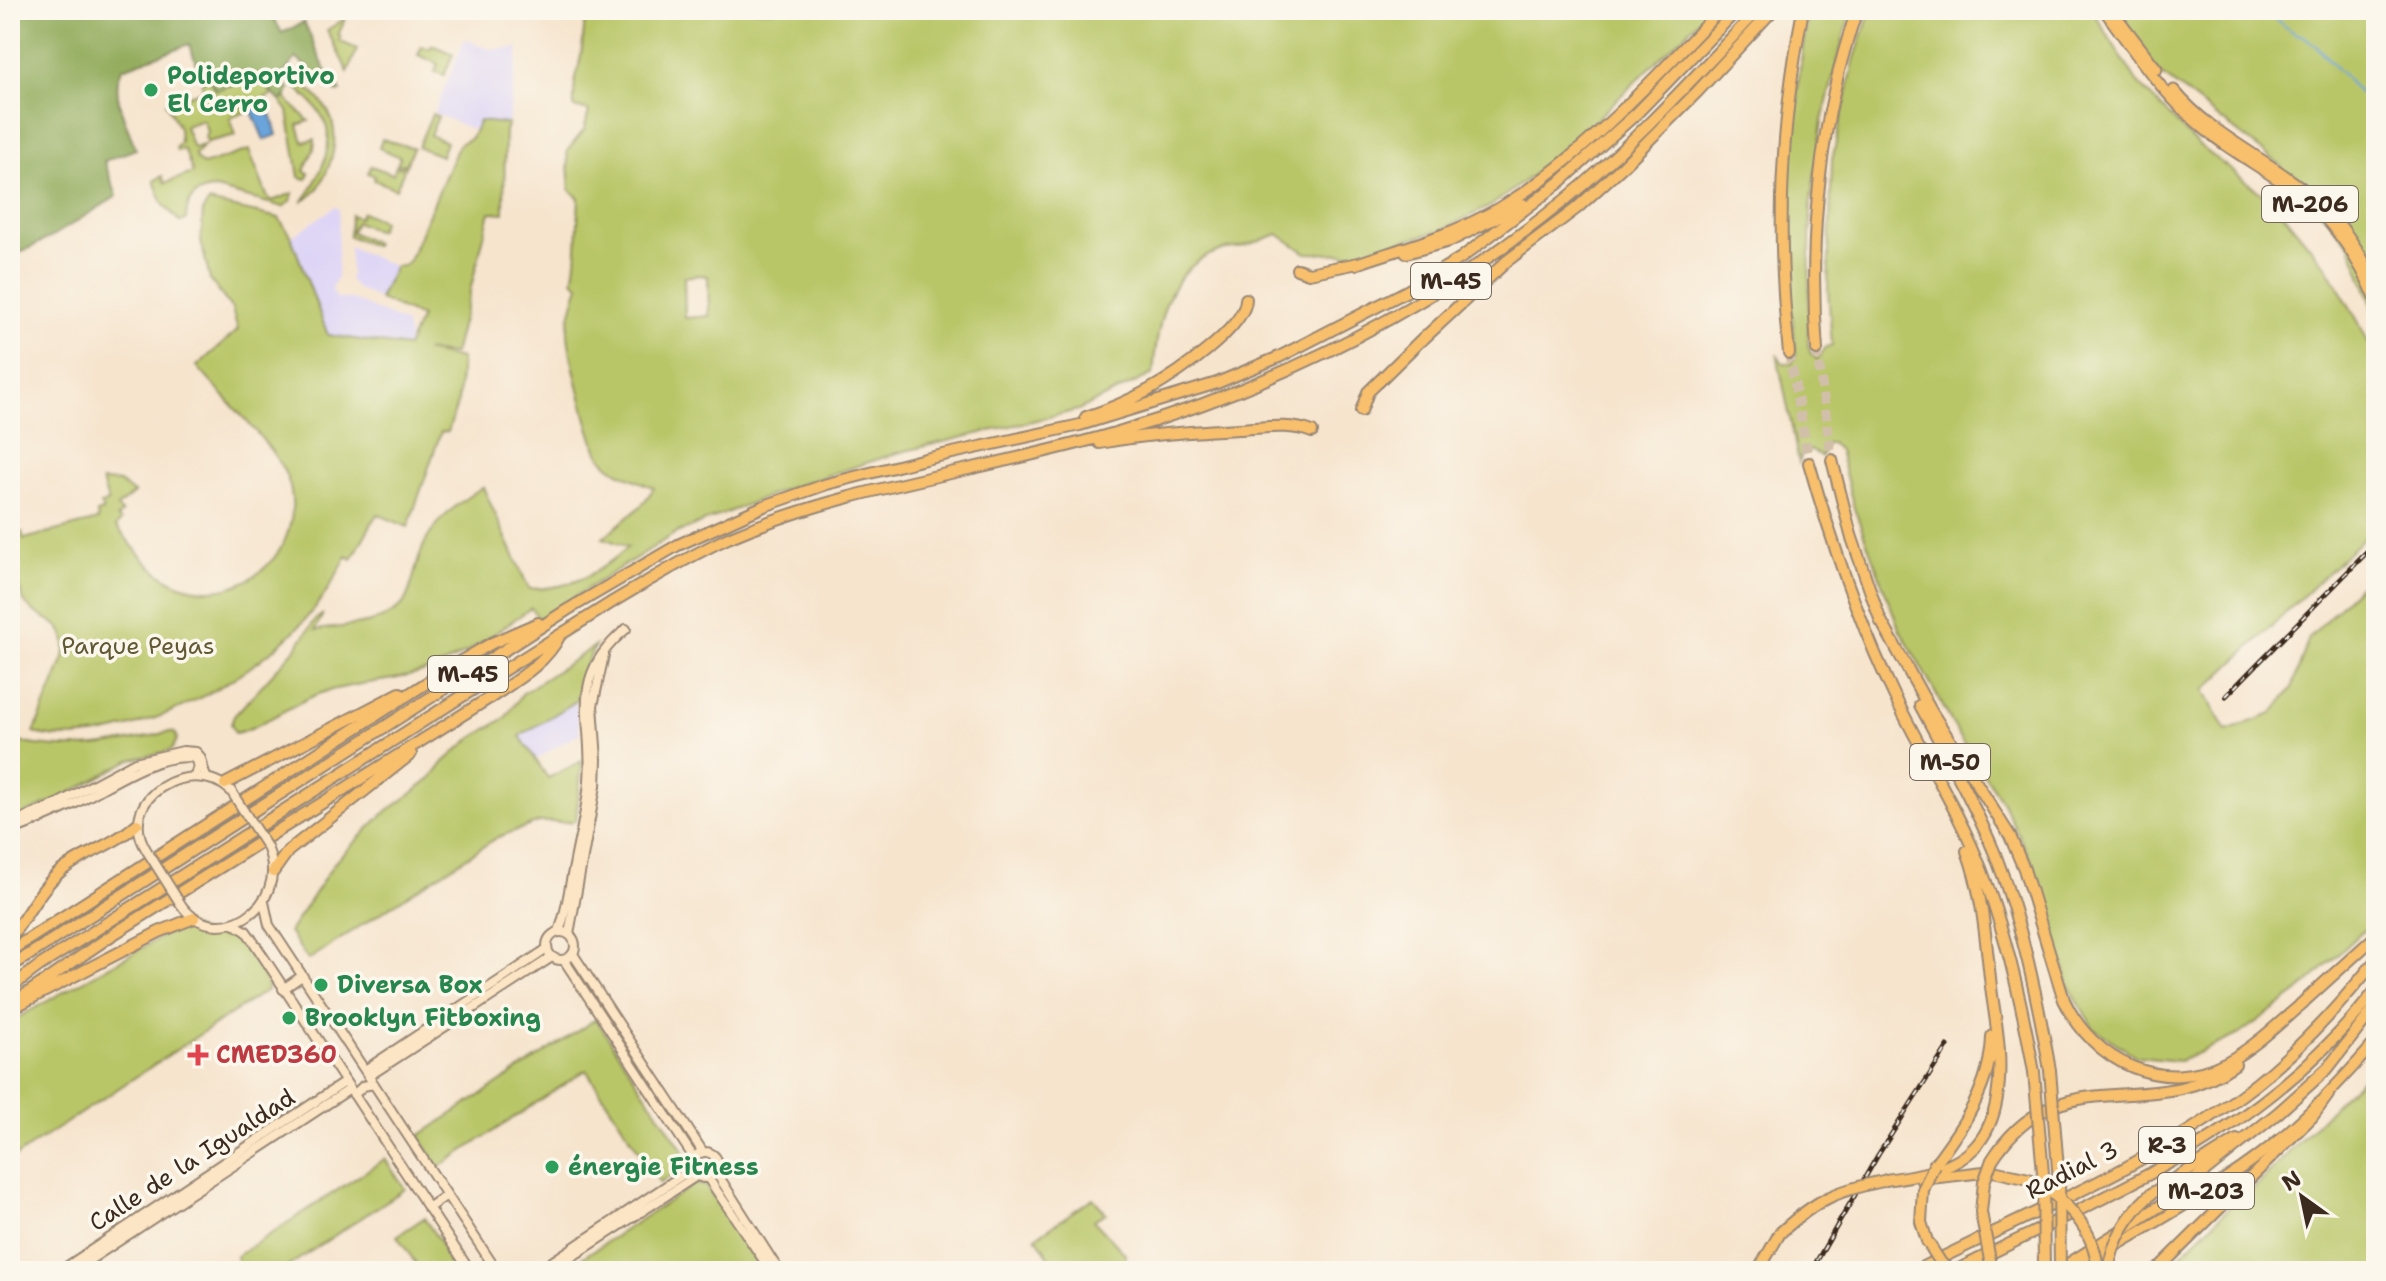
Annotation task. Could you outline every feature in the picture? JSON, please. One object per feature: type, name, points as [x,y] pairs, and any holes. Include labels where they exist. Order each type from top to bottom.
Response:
[{"type":"highway","points":[[1356,264],[1447,233],[1508,203],[1588,140],[1670,63],[1720,10]]},
{"type":"highway","name":"M-45","points":[[10,967],[567,610],[678,545],[764,506],[827,484],[1128,412],[1217,383],[1279,357],[1407,291],[1461,258],[1559,183],[1637,113],[1737,10]]},
{"type":"highway","name":"M-45","points":[[10,988],[39,966],[561,634],[664,571],[723,541],[833,500],[1075,444],[1168,417],[1321,356],[1416,303],[1568,198],[1620,151],[1758,10]]},
{"type":"highway","points":[[1361,411],[1368,392],[1507,261],[1577,208],[1622,167],[1773,10]]},
{"type":"highway","points":[[1789,353],[1780,264],[1781,175],[1789,91],[1803,10]]},
{"type":"highway","points":[[1817,350],[1815,257],[1822,165],[1840,71],[1857,10]]},
{"type":"highway","points":[[1297,269],[1309,273],[1450,241],[1513,211],[1544,189],[1559,183]]},
{"type":"highway","points":[[1422,340],[1527,229]]},
{"type":"highway","points":[[959,452],[1093,415],[1151,389],[1193,360],[1228,330],[1241,317],[1246,299]]},
{"type":"highway","points":[[1075,444],[1083,446],[1173,433],[1272,428],[1301,428],[1312,432]]},
{"type":"highway","name":"M-50","points":[[1832,460],[1851,535],[1880,619],[1996,857],[2026,955],[2050,1070],[2059,1181],[2058,1271]]},
{"type":"highway","name":"M-50","points":[[1809,463],[1832,546],[1850,596],[1890,687],[1982,869],[2003,933],[2034,1072],[2043,1173],[2044,1271]]},
{"type":"highway","points":[[228,788],[492,643],[567,610]]},
{"type":"highway","points":[[1880,619],[1931,711],[2010,836],[2029,883],[2064,1000],[2088,1039],[2117,1061],[2139,1070],[2165,1076],[2193,1075],[2241,1054],[2304,1002]]},
{"type":"highway","points":[[273,872],[288,851],[417,749],[540,662],[556,645],[561,634]]},
{"type":"highway","points":[[10,951],[459,662]]},
{"type":"highway","points":[[10,1008],[125,927],[494,695]]},
{"type":"highway","points":[[1758,1271],[1780,1233],[1803,1212],[1831,1195],[1921,1175],[1953,1164],[1976,1146],[1992,1120],[1998,1096],[1997,1017],[1977,884],[1957,817]]},
{"type":"highway","points":[[10,937],[55,876],[88,853],[123,837],[137,824]]},
{"type":"highway","points":[[10,1008],[181,921],[194,918]]},
{"type":"highway","points":[[1992,1271],[1981,1212],[1984,1182],[1992,1160],[2019,1125],[2062,1102],[2090,1096],[2184,1089],[2216,1076],[2253,1051],[2376,936]]},
{"type":"highway","name":"Radial 3","points":[[1915,1271],[2170,1144],[2202,1123],[2293,1053],[2376,960]]},
{"type":"highway","name":"Radial 3","points":[[1953,1271],[2105,1199],[2212,1140],[2307,1066],[2376,990]]},
{"type":"highway","points":[[1953,1271],[1941,1263],[1927,1241],[1921,1222],[1923,1190],[1934,1165],[1959,1132],[1983,1085],[1992,1042],[1993,998]]},
{"type":"highway","points":[[2108,1271],[2114,1243],[2134,1210],[2151,1194],[2236,1141],[2277,1110],[2327,1066],[2373,1011]]},
{"type":"highway","points":[[2058,1271],[2168,1201],[2230,1153],[2328,1068],[2373,1011]]},
{"type":"highway","points":[[2156,1271],[2312,1117],[2328,1095]]},
{"type":"highway","points":[[1884,1181],[1935,1179],[1993,1171],[2029,1179],[2052,1191],[2079,1220],[2092,1241],[2098,1271]]},
{"type":"main road","name":"M-206","points":[[2104,10],[2188,115],[2214,138],[2301,196],[2328,221],[2353,254],[2376,300]]},
{"type":"main road","name":"M-206","points":[[2112,10],[2182,99],[2204,122],[2295,183],[2327,210],[2354,244],[2376,284]]},
{"type":"main road","points":[[564,933],[588,796],[587,692],[595,665],[605,647],[626,629]]},
{"type":"main road","points":[[10,824],[47,809],[148,758],[183,751],[196,752],[202,759],[203,773],[207,778]]},
{"type":"main road","points":[[10,831],[72,805],[140,768],[185,757],[195,758],[198,766],[195,776]]},
{"type":"main road","points":[[195,776],[228,788],[267,847],[273,872],[264,902],[232,923],[216,925],[194,918],[180,903],[147,851],[137,824],[141,808],[157,791],[176,780],[195,776]]},
{"type":"main road","points":[[264,902],[269,925],[497,1271]]},
{"type":"main road","points":[[232,923],[246,931],[470,1271]]},
{"type":"main road","points":[[564,933],[548,939],[547,949],[552,957],[564,960],[694,1158],[695,1172]]},
{"type":"main road","points":[[564,933],[575,941],[573,954],[703,1152],[715,1156],[718,1165],[712,1175]]},
{"type":"main road","points":[[350,1089],[363,1086],[369,1077],[547,949]]},
{"type":"main road","points":[[564,960],[573,954]]},
{"type":"main road","points":[[369,1077],[552,957]]},
{"type":"main road","points":[[283,989],[302,976]]},
{"type":"main road","name":"M-203","points":[[2073,1271],[2232,1175],[2280,1139],[2328,1095],[2376,1041]]},
{"type":"main road","name":"Calle de la Igualdad","points":[[60,1271],[350,1089]]},
{"type":"main road","name":"Calle de la Igualdad","points":[[73,1271],[350,1089]]},
{"type":"main road","points":[[694,1158],[703,1152]]},
{"type":"main road","points":[[550,1271],[695,1172]]},
{"type":"main road","points":[[538,1271],[695,1172],[712,1175],[779,1271]]},
{"type":"main road","points":[[712,1175],[771,1271]]},
{"type":"main road","points":[[428,1208],[447,1195]]},
{"type":"shaded area","points":[[465,39],[489,49],[519,48],[508,124],[479,121],[476,131],[434,113]]},
{"type":"shaded area","points":[[335,207],[339,209],[337,278],[332,287],[333,293],[338,299],[352,299],[405,323],[409,338],[407,347],[328,335],[291,237]]},
{"type":"shaded area","points":[[349,247],[394,266],[379,299],[356,288],[349,279]]},
{"type":"shaded area","points":[[576,701],[580,733],[535,760],[520,736]]},
{"type":"green space","points":[[10,10],[246,10],[259,18],[264,10],[270,11],[282,33],[304,22],[324,67],[341,91],[338,93],[296,58],[281,77],[282,83],[290,90],[281,102],[256,77],[216,90],[211,81],[203,81],[189,44],[123,68],[117,86],[118,96],[136,149],[104,161],[117,196],[53,236],[10,258]]},
{"type":"green space","points":[[587,10],[1710,10],[1557,157],[1491,206],[1439,231],[1352,254],[1306,253],[1278,234],[1201,259],[1186,271],[1167,301],[1157,337],[1153,374],[1078,410],[897,453],[786,489],[676,533],[539,619],[531,608],[478,645],[435,668],[318,694],[254,727],[235,733],[231,724],[234,716],[296,648],[315,620],[323,614],[315,630],[373,622],[402,605],[409,593],[423,547],[434,529],[457,506],[483,487],[529,589],[558,586],[583,578],[628,547],[603,538],[642,505],[654,488],[618,472],[601,457],[586,415],[568,337],[579,285],[573,280],[579,198],[570,190],[567,151],[584,130],[589,111],[574,107]],"holes":[[[708,276],[709,316],[685,318],[684,277]]]},
{"type":"green space","points":[[1810,10],[1851,10],[1822,121],[1811,200],[1808,344],[1817,360],[1826,347],[1832,345],[1828,290],[1832,160],[1855,57],[1871,10],[2092,10],[2137,82],[2196,143],[2275,204],[2327,267],[2376,358],[2376,526],[2204,691],[2227,731],[2272,714],[2292,688],[2309,638],[2376,568],[2376,919],[2298,992],[2238,1035],[2180,1061],[2137,1057],[2093,1028],[2069,986],[2034,867],[2003,803],[1964,744],[1899,628],[1854,508],[1839,450],[1831,443],[1826,444],[1822,457],[1811,450],[1803,452],[1799,463],[1777,354],[1783,363],[1792,364],[1796,353],[1788,249],[1789,180],[1794,111]]},
{"type":"green space","points":[[2115,10],[2376,10],[2376,316],[2350,245],[2278,163],[2136,55]]},
{"type":"green space","points":[[346,18],[338,35],[341,36],[339,41],[357,49],[348,72],[327,30]]},
{"type":"green space","points":[[432,45],[453,54],[444,75],[435,72],[438,64],[418,55],[422,46],[430,49]]},
{"type":"green space","points":[[256,77],[274,94],[244,107],[246,112],[230,118],[236,135],[207,142],[203,120],[185,126],[193,148],[204,145],[195,154],[203,165],[249,150],[268,198],[272,201],[293,193],[291,201],[283,207],[216,189],[202,191],[190,201],[186,220],[180,222],[163,204],[154,181],[162,176],[165,183],[193,173],[184,149],[177,151],[179,128],[166,103],[203,90],[202,82],[207,80]]},
{"type":"green space","points":[[290,78],[323,103],[335,138],[322,182],[303,201],[326,154],[327,128],[315,106],[290,83]]},
{"type":"green space","points":[[288,93],[286,99],[309,121],[298,125],[303,142],[315,139],[304,171],[309,173],[307,179],[299,177],[288,111],[281,102]]},
{"type":"green space","points":[[432,114],[438,117],[430,135],[446,142],[441,156],[418,147]]},
{"type":"green space","name":"Parque Peyas","points":[[479,121],[508,124],[505,130],[504,213],[490,212],[454,354],[426,351],[461,359],[458,401],[448,432],[441,432],[408,527],[377,514],[352,559],[347,556],[306,619],[274,649],[212,692],[139,724],[102,733],[66,737],[34,733],[64,658],[65,644],[59,628],[25,603],[16,577],[12,578],[10,516],[15,534],[22,532],[24,539],[98,520],[97,513],[103,511],[101,504],[108,502],[102,481],[119,482],[134,493],[117,507],[122,513],[117,517],[121,521],[116,526],[159,573],[178,584],[202,590],[226,588],[247,580],[266,567],[280,549],[289,528],[292,505],[288,480],[282,467],[260,437],[197,366],[238,330],[232,309],[210,280],[201,241],[203,210],[209,202],[279,218],[291,237],[328,335],[407,347],[421,317],[379,299],[395,266],[403,266],[409,261],[459,144],[471,138]]},
{"type":"green space","points":[[382,139],[413,148],[396,189],[374,180],[375,176],[368,173],[371,166],[393,174],[396,166],[401,168],[404,164],[397,165],[400,157],[379,148]]},
{"type":"green space","points":[[362,212],[383,221],[378,231],[356,222],[351,232],[375,243],[374,246],[349,236],[351,215],[359,218]]},
{"type":"green space","points":[[595,646],[576,701],[520,736],[548,778],[582,761],[576,820],[539,822],[498,837],[308,960],[289,932],[335,862],[382,815],[431,779],[444,762],[469,740],[505,718],[523,693]]},
{"type":"green space","points":[[175,733],[177,739],[172,750],[130,760],[59,799],[10,820],[10,740],[70,747],[128,741]]},
{"type":"green space","points":[[185,924],[208,935],[236,937],[266,981],[267,990],[10,1160],[10,1022]]},
{"type":"green space","points":[[596,1019],[686,1155],[684,1167],[660,1183],[586,1070],[439,1167],[419,1136]]},
{"type":"green space","points":[[2376,1066],[2376,1271],[2164,1271],[2245,1192],[2252,1191]]},
{"type":"green space","points":[[385,1159],[405,1189],[281,1271],[237,1271],[237,1256]]},
{"type":"green space","points":[[695,1184],[706,1186],[762,1271],[562,1271]]},
{"type":"green space","points":[[1093,1198],[1106,1213],[1093,1220],[1125,1254],[1125,1264],[1132,1271],[1058,1271],[1036,1237]]},
{"type":"green space","points":[[424,1218],[459,1271],[421,1271],[397,1236]]},
{"type":"water","points":[[267,100],[277,135],[264,140],[250,107]]},
{"type":"waterway","points":[[2265,10],[2316,46],[2376,111]]},
{"type":"tunnel","points":[[1817,350],[1832,460]]},
{"type":"tunnel","points":[[1789,353],[1809,463]]},
{"type":"railway","points":[[2226,696],[2376,543]]},
{"type":"railway","points":[[1811,1271],[1878,1155],[1948,1046]]},
{"type":"place","name":"Polideportivo El Cerro","points":[[151,90]]},
{"type":"place","name":"Diversa Box","points":[[321,985]]},
{"type":"place","name":"Brooklyn Fitboxing","points":[[289,1018]]},
{"type":"place","name":"CMED360","points":[[198,1055]]},
{"type":"place","name":"énergie Fitness","points":[[552,1167]]}]
